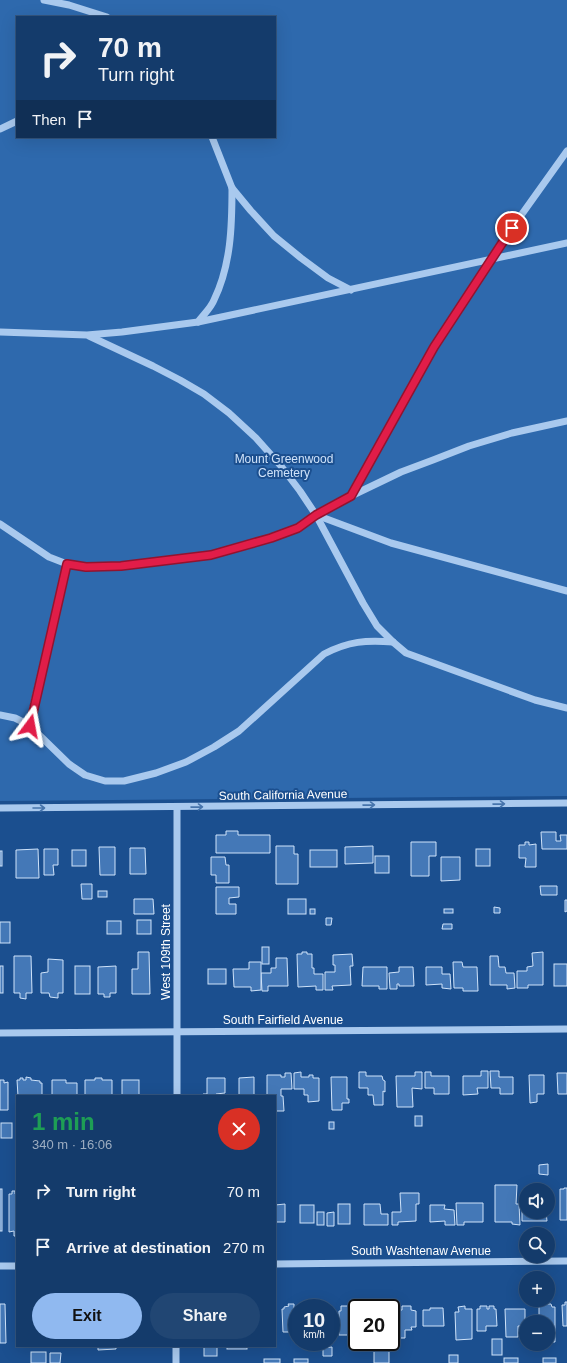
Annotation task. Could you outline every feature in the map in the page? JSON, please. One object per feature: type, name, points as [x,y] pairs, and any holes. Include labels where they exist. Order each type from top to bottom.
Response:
[{"type":"street","points":[[44,0],[69,5],[104,16]]},
{"type":"street","points":[[0,129],[16,121]]},
{"type":"street","points":[[212,138],[232,188],[274,236],[328,278],[351,290]]},
{"type":"street","points":[[351,496],[434,347],[512,228],[567,151]]},
{"type":"street","points":[[198,322],[214,301],[223,278],[229,250],[232,220],[232,188]]},
{"type":"street","points":[[0,332],[87,335],[198,322],[567,243]]},
{"type":"street","points":[[87,335],[153,366],[204,394],[229,413],[256,438],[281,466],[316,515],[377,626],[392,642],[406,653],[535,700],[567,708]]},
{"type":"street","points":[[0,524],[49,557],[67,564],[86,567],[121,566],[211,555],[271,538],[298,528],[316,515],[401,472],[469,446],[512,433],[567,421]]},
{"type":"street","points":[[316,515],[391,543],[567,591]]},
{"type":"street","points":[[30,726],[67,564]]},
{"type":"street","points":[[0,715],[15,718],[30,726],[69,764],[85,775],[105,781],[124,781],[156,773],[186,762],[214,748],[239,731],[324,654],[339,646],[357,642],[392,642]]},
{"type":"street","name":"South California Avenue","points":[[0,808],[567,803]]},
{"type":"street","name":"West 109th Street","points":[[177,807],[177,1095]]},
{"type":"street","name":"South Fairfield Avenue","points":[[0,1033],[567,1029]]},
{"type":"street","name":"South Washtenaw Avenue","points":[[276,1264],[567,1261]]},
{"type":"street","points":[[0,1266],[16,1266]]},
{"type":"street","points":[[176,1347],[176,1363]]},
{"type":"green space","name":"Mount Greenwood Cemetery","points":[[0,0],[567,0],[567,796],[0,801]]},
{"type":"building","points":[[226,831],[238,831],[238,835],[270,835],[270,853],[216,853],[216,835],[226,835]]},
{"type":"building","points":[[541,832],[556,832],[556,841],[561,841],[560,835],[567,835],[567,849],[542,849]]},
{"type":"building","points":[[411,842],[436,842],[436,856],[429,856],[429,876],[411,876]]},
{"type":"building","points":[[525,842],[529,842],[529,845],[536,844],[536,867],[525,867],[526,858],[519,858],[519,845],[525,845]]},
{"type":"building","points":[[276,846],[294,846],[294,854],[298,854],[298,884],[276,884]]},
{"type":"building","points":[[373,846],[373,863],[345,864],[345,847]]},
{"type":"building","points":[[99,847],[115,847],[115,875],[100,875]]},
{"type":"building","points":[[130,848],[145,848],[146,874],[130,874]]},
{"type":"building","points":[[38,849],[39,878],[16,878],[16,850]]},
{"type":"building","points":[[44,849],[58,849],[58,865],[53,865],[54,875],[44,875]]},
{"type":"building","points":[[476,849],[490,849],[490,866],[476,866]]},
{"type":"building","points":[[72,850],[86,850],[86,866],[72,866]]},
{"type":"building","points":[[310,850],[337,850],[337,867],[310,867]]},
{"type":"building","points":[[0,851],[2,851],[2,866],[0,866]]},
{"type":"building","points":[[375,856],[389,856],[389,873],[375,873]]},
{"type":"building","points":[[211,857],[225,857],[226,865],[229,865],[229,883],[216,883],[216,875],[211,875]]},
{"type":"building","points":[[441,857],[460,857],[460,880],[441,881]]},
{"type":"building","points":[[81,884],[92,884],[92,899],[82,899]]},
{"type":"building","points":[[540,886],[557,886],[557,895],[541,895]]},
{"type":"building","points":[[216,887],[239,887],[239,897],[229,898],[229,904],[236,904],[236,914],[216,914]]},
{"type":"building","points":[[98,891],[107,891],[107,897],[98,897]]},
{"type":"building","points":[[134,899],[153,899],[154,914],[134,914]]},
{"type":"building","points":[[288,899],[306,899],[306,914],[288,914]]},
{"type":"building","points":[[565,900],[567,900],[567,911],[565,912]]},
{"type":"building","points":[[494,907],[500,908],[500,913],[494,913]]},
{"type":"building","points":[[310,909],[315,909],[315,914],[310,914]]},
{"type":"building","points":[[444,909],[453,909],[453,913],[444,913]]},
{"type":"building","points":[[326,918],[332,918],[331,925],[326,925]]},
{"type":"building","points":[[137,920],[151,920],[151,934],[137,934]]},
{"type":"building","points":[[107,921],[121,921],[121,934],[107,934]]},
{"type":"building","points":[[0,922],[10,922],[10,943],[0,943]]},
{"type":"building","points":[[443,924],[452,924],[452,929],[442,929]]},
{"type":"building","points":[[262,947],[269,947],[269,964],[262,964]]},
{"type":"building","points":[[138,952],[149,952],[150,994],[132,994],[132,969],[138,969]]},
{"type":"building","points":[[302,952],[312,954],[312,968],[314,968],[314,974],[323,974],[323,990],[316,990],[316,986],[298,987],[297,954],[302,954]]},
{"type":"building","points":[[543,952],[543,985],[528,985],[528,988],[517,988],[517,971],[527,971],[527,967],[533,966],[532,953]]},
{"type":"building","points":[[352,954],[353,966],[350,966],[351,985],[332,986],[333,990],[325,990],[325,972],[335,972],[333,955]]},
{"type":"building","points":[[14,956],[31,956],[32,993],[26,993],[26,999],[20,998],[20,993],[14,993]]},
{"type":"building","points":[[490,956],[498,956],[499,967],[505,967],[506,973],[514,973],[515,988],[507,989],[507,985],[490,985]]},
{"type":"building","points":[[276,958],[287,958],[288,986],[268,986],[268,991],[262,991],[261,973],[271,973],[271,968],[276,968]]},
{"type":"building","points":[[48,959],[63,960],[63,993],[58,993],[58,998],[50,997],[49,993],[41,993],[41,973],[48,972]]},
{"type":"building","points":[[249,962],[261,962],[261,990],[251,991],[251,987],[234,987],[233,969],[249,969]]},
{"type":"building","points":[[453,962],[462,962],[463,967],[477,967],[478,991],[463,991],[463,988],[454,988]]},
{"type":"building","points":[[554,964],[567,964],[567,986],[554,986]]},
{"type":"building","points":[[0,966],[3,966],[3,993],[0,993]]},
{"type":"building","points":[[75,966],[90,966],[90,994],[75,994]]},
{"type":"building","points":[[116,966],[116,993],[110,993],[110,997],[104,997],[104,994],[98,994],[98,967]]},
{"type":"building","points":[[363,967],[387,967],[387,989],[379,989],[379,986],[362,986]]},
{"type":"building","points":[[399,967],[413,967],[414,986],[399,986],[399,984],[397,984],[397,989],[390,989],[389,973],[399,972]]},
{"type":"building","points":[[426,967],[442,967],[442,974],[450,974],[451,989],[442,988],[442,984],[426,985]]},
{"type":"building","points":[[208,969],[226,969],[226,984],[208,984]]},
{"type":"building","points":[[481,1071],[488,1071],[488,1088],[477,1088],[478,1094],[463,1095],[463,1076],[481,1076]]},
{"type":"building","points":[[490,1071],[499,1071],[499,1077],[513,1077],[513,1094],[500,1094],[500,1088],[491,1088]]},
{"type":"building","points":[[301,1072],[301,1077],[309,1077],[309,1075],[313,1075],[313,1078],[319,1078],[319,1101],[308,1102],[308,1095],[304,1095],[304,1089],[294,1089],[294,1073]]},
{"type":"building","points":[[359,1072],[366,1072],[366,1076],[382,1076],[383,1080],[385,1081],[383,1105],[374,1105],[373,1095],[368,1095],[368,1088],[359,1088]]},
{"type":"building","points":[[415,1072],[422,1072],[422,1089],[412,1088],[413,1107],[397,1107],[396,1076],[415,1076]]},
{"type":"building","points":[[425,1072],[431,1072],[431,1076],[449,1076],[449,1094],[434,1094],[434,1088],[425,1088]]},
{"type":"building","points":[[285,1073],[291,1073],[292,1089],[281,1089],[284,1111],[276,1111],[276,1095],[267,1095],[267,1075],[281,1075],[281,1077],[285,1077]]},
{"type":"building","points":[[557,1073],[567,1073],[567,1094],[558,1094]]},
{"type":"building","points":[[529,1075],[544,1075],[544,1094],[537,1094],[537,1102],[530,1103]]},
{"type":"building","points":[[26,1077],[31,1078],[31,1080],[40,1081],[40,1083],[42,1083],[42,1095],[18,1095],[17,1080],[23,1078],[23,1080],[26,1080]]},
{"type":"building","points":[[254,1077],[254,1095],[239,1095],[239,1078]]},
{"type":"building","points":[[331,1077],[347,1077],[347,1099],[349,1099],[349,1103],[342,1103],[342,1110],[332,1110]]},
{"type":"building","points":[[95,1078],[102,1078],[102,1080],[112,1080],[112,1095],[85,1095],[85,1080],[95,1080]]},
{"type":"building","points":[[207,1078],[225,1078],[225,1093],[203,1095],[207,1094]]},
{"type":"building","points":[[0,1080],[4,1080],[4,1083],[8,1082],[8,1110],[0,1110]]},
{"type":"building","points":[[52,1080],[66,1080],[66,1083],[77,1083],[77,1095],[52,1095]]},
{"type":"building","points":[[122,1080],[139,1080],[139,1095],[122,1095]]},
{"type":"building","points":[[415,1116],[422,1116],[422,1126],[415,1126]]},
{"type":"building","points":[[329,1122],[334,1122],[334,1129],[329,1129]]},
{"type":"building","points":[[1,1123],[12,1123],[12,1138],[1,1138]]},
{"type":"building","points":[[548,1164],[548,1175],[539,1174],[539,1165]]},
{"type":"building","points":[[495,1185],[517,1185],[516,1204],[519,1204],[520,1225],[512,1224],[512,1222],[495,1222]]},
{"type":"building","points":[[567,1188],[567,1220],[560,1220],[560,1189]]},
{"type":"building","points":[[0,1189],[2,1189],[2,1231],[0,1231]]},
{"type":"building","points":[[12,1191],[15,1191],[16,1236],[14,1236],[14,1231],[9,1232],[9,1194],[12,1194]]},
{"type":"building","points":[[400,1193],[419,1193],[419,1204],[416,1204],[416,1221],[398,1222],[398,1225],[392,1225],[392,1212],[401,1212]]},
{"type":"building","points":[[456,1203],[483,1203],[483,1222],[464,1222],[464,1225],[457,1225]]},
{"type":"building","points":[[285,1204],[285,1222],[276,1222],[276,1205]]},
{"type":"building","points":[[338,1204],[350,1204],[350,1224],[338,1224]]},
{"type":"building","points":[[364,1204],[380,1204],[381,1214],[388,1214],[388,1225],[364,1225]]},
{"type":"building","points":[[300,1205],[314,1205],[314,1223],[300,1223]]},
{"type":"building","points":[[430,1205],[445,1205],[444,1209],[454,1210],[455,1225],[445,1225],[445,1221],[430,1222]]},
{"type":"building","points":[[317,1212],[324,1212],[324,1225],[317,1225]]},
{"type":"building","points":[[334,1212],[334,1226],[327,1226],[327,1213]]},
{"type":"building","points":[[522,1219],[547,1219],[547,1221],[522,1221]]},
{"type":"building","points":[[565,1302],[567,1302],[567,1326],[563,1326],[562,1305],[565,1305]]},
{"type":"building","points":[[0,1304],[5,1304],[6,1343],[0,1343]]},
{"type":"building","points":[[288,1306],[288,1332],[283,1332],[282,1309],[284,1309],[284,1307]]},
{"type":"building","points":[[341,1306],[348,1306],[348,1335],[340,1335]]},
{"type":"building","points":[[402,1306],[411,1306],[411,1310],[416,1311],[416,1327],[411,1327],[412,1330],[405,1330],[405,1338],[400,1338],[400,1310],[402,1310]]},
{"type":"building","points":[[465,1306],[465,1309],[472,1309],[472,1339],[456,1340],[455,1312],[459,1312],[458,1307]]},
{"type":"building","points":[[480,1306],[487,1306],[487,1309],[489,1309],[489,1306],[494,1306],[494,1309],[496,1309],[497,1326],[486,1326],[486,1331],[477,1331],[477,1309],[480,1309]]},
{"type":"building","points":[[539,1307],[555,1307],[555,1315],[539,1315]]},
{"type":"building","points":[[430,1308],[443,1308],[444,1326],[423,1326],[423,1310],[430,1310]]},
{"type":"building","points":[[505,1309],[525,1309],[525,1315],[519,1315],[518,1337],[506,1337]]},
{"type":"building","points":[[492,1339],[502,1339],[502,1355],[492,1355]]},
{"type":"building","points":[[98,1347],[116,1347],[116,1349],[98,1350]]},
{"type":"building","points":[[204,1347],[217,1347],[217,1356],[204,1356]]},
{"type":"building","points":[[227,1347],[247,1347],[247,1349],[227,1349]]},
{"type":"building","points":[[323,1351],[332,1351],[332,1356],[323,1356]]},
{"type":"building","points":[[374,1351],[389,1351],[389,1363],[374,1363]]},
{"type":"building","points":[[31,1352],[46,1352],[46,1363],[31,1363]]},
{"type":"building","points":[[50,1353],[61,1353],[60,1363],[50,1363]]},
{"type":"building","points":[[449,1355],[458,1355],[458,1363],[449,1363]]},
{"type":"building","points":[[504,1358],[518,1358],[518,1363],[504,1363]]},
{"type":"building","points":[[543,1358],[556,1358],[556,1363],[543,1363]]},
{"type":"building","points":[[264,1359],[280,1359],[280,1363],[264,1363]]},
{"type":"building","points":[[294,1359],[308,1359],[308,1363],[294,1363]]},
{"type":"route","points":[[30,726],[67,564],[86,567],[121,566],[211,555],[271,538],[298,528],[316,515],[351,496],[434,347],[512,228]]}]
